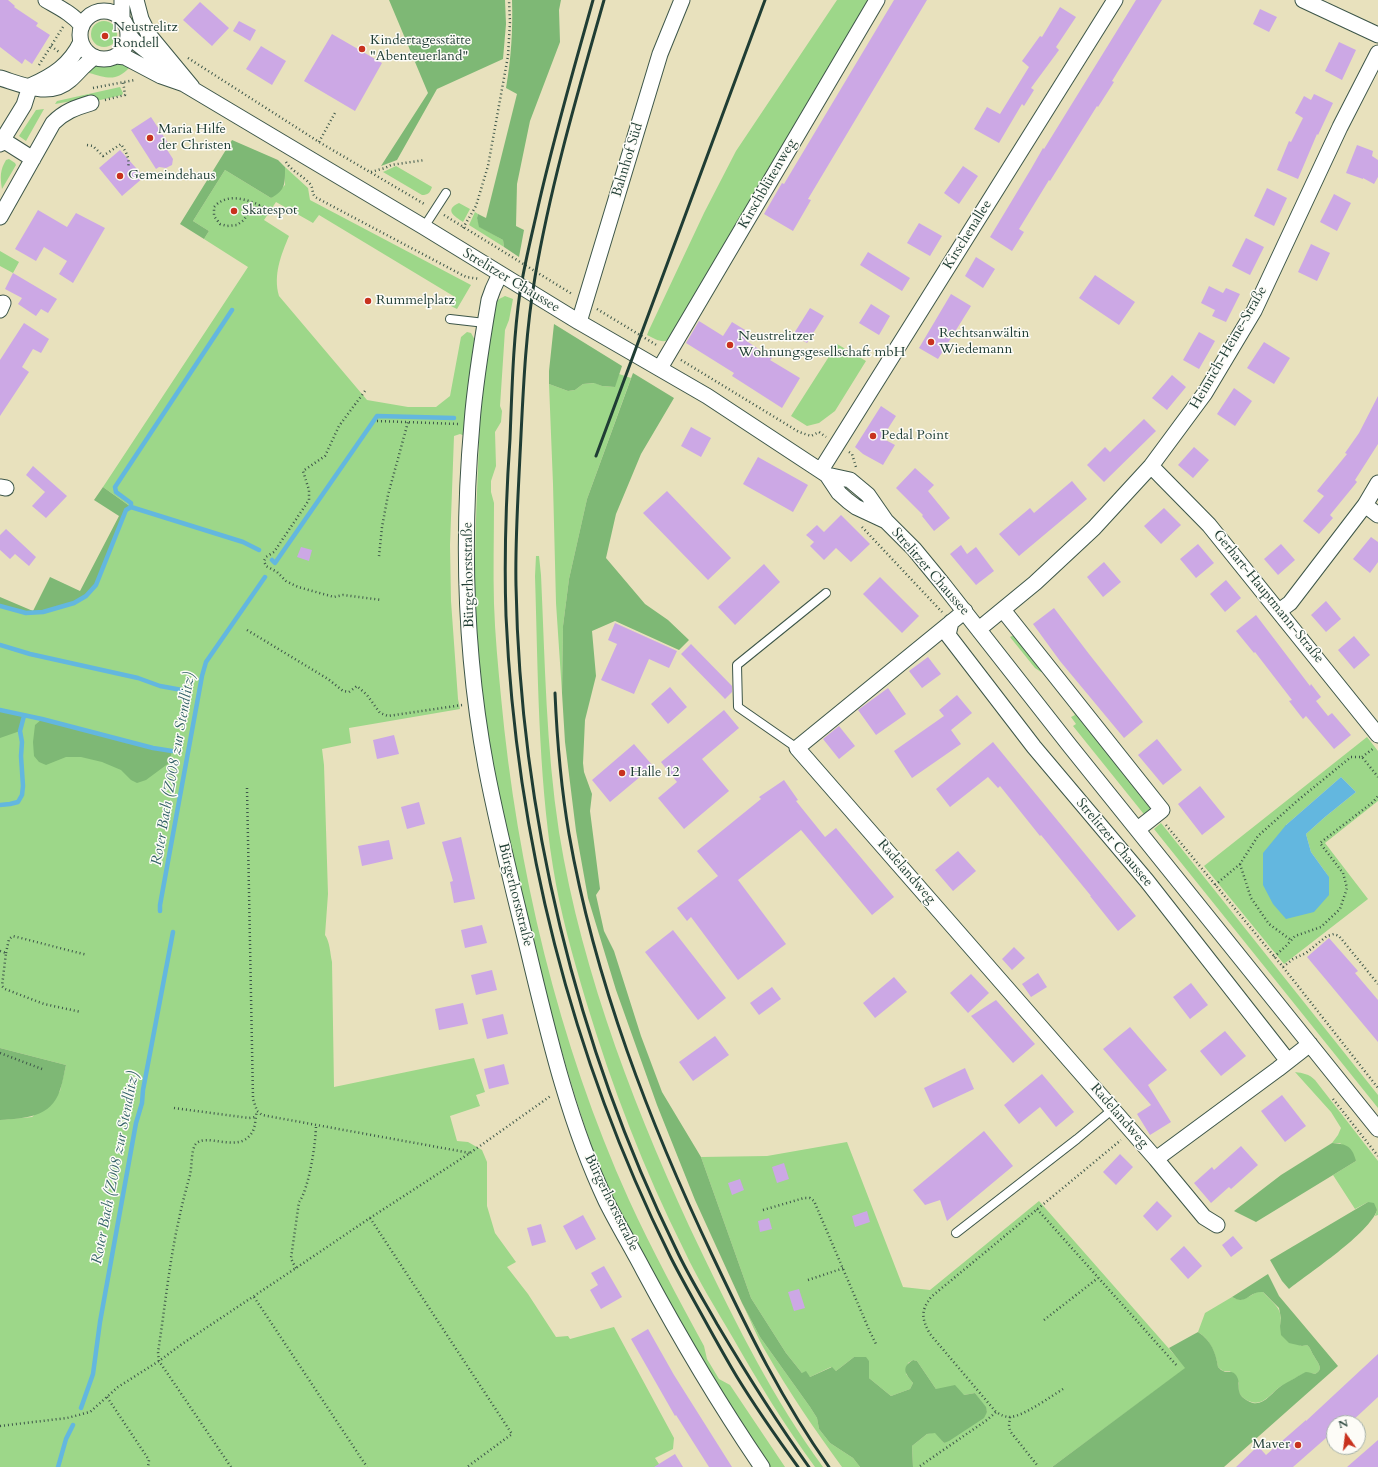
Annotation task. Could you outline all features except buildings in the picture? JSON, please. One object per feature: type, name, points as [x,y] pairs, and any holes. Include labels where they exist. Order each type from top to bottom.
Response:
[{"type":"street","points":[[46,0],[76,20],[81,42],[87,52],[95,57],[105,59],[116,56],[125,57],[161,76],[189,87]]},
{"type":"street","points":[[116,56],[125,48],[129,35],[128,29],[122,18],[122,0]]},
{"type":"street","points":[[136,0],[141,19],[149,35],[189,87]]},
{"type":"street","name":"Bahnhof Süd","points":[[579,322],[660,54],[682,0]]},
{"type":"street","name":"Kirschblütenweg","points":[[660,368],[877,0]]},
{"type":"street","name":"Kirschenallee","points":[[824,473],[1114,0]]},
{"type":"street","points":[[1303,0],[1378,35]]},
{"type":"street","points":[[76,20],[88,17],[102,6],[122,18]]},
{"type":"street","points":[[129,35],[134,41],[167,66],[189,87]]},
{"type":"street","points":[[33,159],[1,142],[24,105],[30,86],[60,70],[77,51],[81,42]]},
{"type":"street","name":"Heinrich-Heine-Straße","points":[[979,629],[1035,583],[1094,528],[1151,466],[1206,394],[1254,311],[1340,127],[1378,53]]},
{"type":"street","points":[[0,78],[40,89],[58,88],[64,85],[88,60],[95,57]]},
{"type":"street","name":"Strelitzer Chaussee","points":[[189,87],[424,227],[498,279],[579,322],[660,368],[707,396],[824,473],[850,480],[868,495],[886,521],[914,549],[979,629],[1070,746],[1378,1129]]},
{"type":"street","points":[[0,217],[53,123],[62,114],[91,103]]},
{"type":"street","name":"Bürgerhorststraße","points":[[498,279],[489,300],[471,425],[466,550],[469,625],[476,703],[485,766],[504,852],[546,1022],[564,1086],[587,1155],[607,1202],[658,1297],[727,1416],[762,1467]]},
{"type":"street","name":"Gerhart-Hauptmann-Straße","points":[[1151,466],[1209,525],[1378,735]]},
{"type":"street","points":[[1279,611],[1290,603],[1365,505],[1378,483]]},
{"type":"street","points":[[1365,505],[1378,515]]},
{"type":"street","points":[[1003,610],[1162,810],[1157,814]]},
{"type":"street","points":[[797,748],[964,611]]},
{"type":"street","name":"Strelitzer Chaussee","points":[[951,622],[948,635],[1034,747],[1293,1058]]},
{"type":"street","name":"Radelandweg","points":[[797,748],[1113,1109],[1204,1216],[1217,1225]]},
{"type":"street","name":"Strelitzer Chaussee","points":[[1138,829],[1157,814]]},
{"type":"street","name":"Radelandweg","points":[[1156,1159],[1310,1044]]},
{"type":"lane","points":[[424,227],[446,193]]},
{"type":"lane","points":[[450,319],[485,323]]},
{"type":"lane","points":[[797,748],[738,707],[737,665],[826,593]]},
{"type":"lane","points":[[956,1233],[1077,1139],[1113,1109]]},
{"type":"path","points":[[463,228],[476,206],[488,166],[508,56],[510,22],[509,0]]},
{"type":"path","points":[[36,69],[76,20]]},
{"type":"path","points":[[182,53],[223,82],[319,142],[434,210],[799,432]]},
{"type":"path","points":[[93,88],[137,79]]},
{"type":"path","points":[[91,103],[126,95],[123,82]]},
{"type":"path","points":[[319,142],[335,113]]},
{"type":"path","points":[[87,145],[93,146],[103,156],[121,144],[128,155],[130,165],[128,168]]},
{"type":"path","points":[[284,160],[290,168],[310,184],[315,197],[466,277],[483,280],[498,279]]},
{"type":"path","points":[[371,172],[391,165],[425,160]]},
{"type":"path","points":[[260,205],[249,211],[244,220],[237,225],[227,226],[220,224],[214,216],[214,207],[219,201],[228,198],[240,199],[260,205],[273,212]]},
{"type":"path","points":[[365,391],[339,426],[325,456],[303,471],[309,490],[309,500],[274,552],[266,557],[264,561],[266,566],[277,572],[286,581],[298,587],[334,597],[343,595],[382,600]]},
{"type":"path","points":[[377,421],[471,425]]},
{"type":"path","points":[[379,556],[382,527],[388,495],[408,422]]},
{"type":"path","points":[[860,524],[951,622]]},
{"type":"path","points":[[247,630],[328,679],[343,691],[349,692],[357,686],[367,695],[380,714],[388,716],[476,703]]},
{"type":"path","points":[[1215,885],[1240,864],[1258,836],[1297,801],[1352,757],[1362,757],[1378,746]]},
{"type":"path","points":[[1362,757],[1378,777]]},
{"type":"path","points":[[247,788],[253,1099],[257,1111],[262,1115],[470,1153]]},
{"type":"path","points":[[1274,957],[1295,936],[1321,927],[1340,909],[1347,888],[1343,873],[1320,843],[1373,802],[1378,796]]},
{"type":"path","points":[[1157,814],[1274,957],[1378,1088]]},
{"type":"path","points":[[1240,864],[1251,898],[1269,924],[1291,940]]},
{"type":"path","points":[[1282,967],[1293,959],[1306,953],[1328,936],[1334,934],[1339,936],[1378,984]]},
{"type":"path","points":[[81,1012],[44,1004],[5,989],[2,986],[9,939],[13,936],[87,955]]},
{"type":"path","points":[[0,951],[6,953]]},
{"type":"path","points":[[0,1053],[42,1069]]},
{"type":"path","points":[[0,1426],[67,1418],[90,1412],[118,1387],[159,1362],[182,1344],[470,1153],[564,1086]]},
{"type":"path","points":[[174,1108],[249,1118],[255,1117]]},
{"type":"path","points":[[230,1467],[159,1362],[158,1352],[168,1282],[179,1220],[191,1173],[194,1147],[198,1142],[204,1140],[229,1144],[238,1142],[250,1135],[254,1129],[257,1111]]},
{"type":"path","points":[[296,1268],[291,1258],[299,1202],[308,1181],[316,1125]]},
{"type":"path","points":[[1062,1389],[1018,1415],[1010,1417],[1002,1416],[996,1412],[930,1334],[924,1322],[923,1314],[925,1305],[931,1297],[1132,1131]]},
{"type":"path","points":[[763,1210],[804,1198],[810,1198],[814,1201],[844,1268],[870,1332],[878,1346]]},
{"type":"path","points":[[1037,1209],[1178,1367]]},
{"type":"path","points":[[370,1218],[512,1434],[467,1467]]},
{"type":"path","points":[[808,1280],[844,1268]]},
{"type":"path","points":[[1044,1320],[1098,1278]]},
{"type":"path","points":[[254,1297],[367,1467]]},
{"type":"path","points":[[107,1397],[149,1460],[148,1467]]},
{"type":"path","points":[[920,1466],[987,1420],[996,1412]]},
{"type":"path","points":[[1010,1417],[1010,1431],[1037,1465]]},
{"type":"green space","points":[[389,0],[505,0],[506,24],[503,59],[437,89],[397,160],[381,166],[428,93]]},
{"type":"green space","points":[[512,0],[561,0],[559,10],[560,42],[530,121],[517,184],[516,226],[524,230],[519,257],[504,247],[503,240],[479,227],[477,218],[478,214],[486,218],[517,94],[506,88],[511,44]]},
{"type":"green space","points":[[837,0],[870,0],[668,339],[666,341],[656,340],[647,335],[649,330],[704,213],[736,151]]},
{"type":"green space","points":[[104,21],[113,25],[117,34],[113,43],[104,47],[95,43],[91,34],[95,25]]},
{"type":"green space","points":[[118,62],[130,67],[116,77],[111,78],[101,76],[89,73],[88,71],[96,65]]},
{"type":"green space","points":[[120,87],[123,93],[122,95],[96,101],[89,98],[55,104],[57,101]]},
{"type":"green space","points":[[44,109],[26,141],[19,136],[36,110]]},
{"type":"green space","points":[[232,140],[278,160],[285,167],[284,186],[280,192],[271,198],[225,170],[193,221],[209,231],[204,239],[180,224]]},
{"type":"green space","points":[[9,159],[16,165],[2,189],[2,170],[6,160]]},
{"type":"green space","points":[[396,166],[432,187],[430,192],[422,195],[383,172]]},
{"type":"green space","points":[[285,167],[308,188],[310,200],[471,285],[457,309],[451,306],[455,297],[319,215],[313,223],[276,202],[264,220],[289,236],[277,273],[277,288],[279,296],[367,400],[408,407],[436,407],[450,396],[461,337],[467,332],[471,333],[476,342],[465,436],[460,434],[454,436],[450,545],[451,601],[460,709],[349,728],[351,743],[322,749],[324,765],[328,894],[325,935],[329,944],[332,962],[334,1087],[474,1058],[485,1092],[476,1095],[480,1106],[450,1116],[457,1141],[468,1142],[482,1150],[487,1162],[487,1206],[495,1233],[516,1262],[507,1267],[528,1294],[556,1337],[568,1336],[570,1339],[614,1327],[674,1438],[673,1449],[655,1458],[661,1467],[0,1467],[0,1120],[32,1117],[60,1091],[66,1065],[0,1048],[0,606],[43,612],[86,596],[126,510],[131,507],[103,487],[248,267],[204,239],[209,231],[193,221],[225,170],[271,198],[285,185]]},
{"type":"green space","points":[[459,203],[470,209],[463,222],[451,211],[454,206]]},
{"type":"green space","points":[[475,212],[478,214],[477,218],[480,227],[503,240],[504,247],[469,225]]},
{"type":"green space","points":[[0,251],[19,262],[13,273],[0,266]]},
{"type":"green space","points":[[505,296],[513,299],[509,320],[505,330],[500,406],[502,411],[501,422],[495,432],[496,466],[491,481],[491,492],[494,503],[495,627],[508,762],[530,890],[544,954],[581,1079],[629,1200],[656,1256],[704,1346],[707,1359],[719,1379],[730,1385],[785,1467],[769,1467],[735,1417],[659,1287],[612,1198],[594,1153],[565,1064],[517,878],[501,806],[488,735],[479,662],[475,602],[481,404],[494,307],[500,299]]},
{"type":"green space","points":[[554,324],[622,366],[615,387],[602,386],[594,383],[583,384],[575,390],[568,391],[549,384]]},
{"type":"green space","points":[[837,344],[866,361],[835,411],[819,423],[807,426],[791,416]]},
{"type":"green space","points":[[633,373],[674,398],[641,454],[616,514],[606,558],[645,604],[668,620],[689,640],[679,650],[615,621],[592,631],[596,676],[585,720],[583,763],[584,772],[592,794],[590,811],[600,889],[596,895],[604,931],[614,951],[641,1036],[662,1092],[701,1157],[751,1298],[786,1353],[802,1373],[806,1371],[810,1377],[832,1367],[836,1371],[854,1357],[866,1357],[869,1361],[869,1378],[891,1396],[910,1389],[913,1383],[906,1374],[905,1368],[913,1360],[917,1361],[936,1389],[955,1385],[964,1395],[975,1393],[986,1407],[987,1412],[984,1418],[949,1441],[944,1443],[935,1433],[927,1434],[912,1446],[913,1467],[860,1467],[853,1458],[830,1443],[819,1429],[817,1418],[810,1407],[760,1337],[742,1303],[695,1200],[657,1105],[616,990],[588,898],[576,831],[565,742],[562,693],[563,626],[569,579],[587,499]]},
{"type":"green space","points":[[619,374],[631,378],[587,499],[569,579],[563,626],[562,693],[556,603],[549,384],[568,391],[575,390],[583,384],[595,383],[602,386],[614,387]]},
{"type":"green space","points":[[103,487],[131,507],[126,510],[96,585],[86,596],[74,603],[43,612],[26,613],[0,606],[0,597],[33,611],[50,577],[80,591],[119,516],[94,500]]},
{"type":"green space","points":[[536,556],[539,556],[541,575],[551,768],[559,832],[569,886],[582,940],[598,993],[615,1046],[635,1099],[678,1202],[701,1251],[728,1307],[772,1389],[805,1442],[823,1467],[815,1467],[782,1420],[695,1272],[669,1220],[642,1159],[596,1033],[576,968],[563,918],[548,831],[544,795],[538,685],[535,576]]},
{"type":"green space","points":[[1015,636],[1044,670],[1041,672],[1035,668],[1010,637]]},
{"type":"green space","points":[[1073,706],[1156,811],[1147,818],[1073,726],[1076,724],[1071,717],[1075,715],[1070,708]]},
{"type":"green space","points":[[0,710],[24,716],[20,731],[0,738]]},
{"type":"green space","points":[[42,719],[153,748],[172,751],[169,763],[146,780],[137,783],[131,780],[121,770],[102,762],[81,757],[66,757],[46,765],[39,762],[34,756],[33,742],[35,725]]},
{"type":"green space","points":[[1367,737],[1378,751],[1378,801],[1325,843],[1368,899],[1284,964],[1204,866]],"holes":[[[1341,777],[1356,792],[1306,834],[1311,852],[1329,877],[1286,825]]]},
{"type":"green space","points":[[1161,823],[1378,1095],[1378,1108],[1154,829]]},
{"type":"green space","points":[[0,1048],[66,1065],[63,1081],[56,1099],[44,1111],[28,1117],[0,1120]]},
{"type":"green space","points":[[1295,1072],[1306,1074],[1315,1080],[1378,1161],[1378,1215],[1375,1216],[1377,1210],[1368,1202],[1355,1209],[1333,1175],[1356,1161],[1340,1143],[1332,1143],[1341,1128],[1331,1112]]},
{"type":"green space","points":[[847,1142],[903,1287],[930,1290],[1039,1201],[1186,1368],[1052,1467],[913,1467],[912,1446],[927,1434],[936,1432],[944,1443],[987,1412],[985,1407],[975,1393],[964,1395],[936,1389],[917,1361],[913,1360],[908,1363],[906,1374],[913,1383],[910,1389],[891,1396],[869,1378],[869,1361],[854,1357],[836,1371],[831,1367],[810,1377],[802,1373],[786,1353],[751,1298],[701,1157],[767,1156]]},
{"type":"green space","points":[[1332,1143],[1342,1144],[1351,1149],[1356,1161],[1256,1222],[1234,1211],[1281,1175]]},
{"type":"green space","points":[[1368,1202],[1374,1203],[1377,1210],[1363,1230],[1338,1252],[1289,1289],[1282,1281],[1270,1260]]},
{"type":"green space","points":[[1268,1274],[1279,1296],[1338,1366],[1224,1467],[1052,1467],[1185,1368],[1169,1348],[1198,1332],[1210,1343],[1216,1357],[1218,1367],[1223,1371],[1232,1372],[1235,1374],[1238,1381],[1239,1392],[1244,1399],[1250,1402],[1259,1403],[1263,1401],[1281,1386],[1306,1372],[1315,1374],[1318,1372],[1320,1368],[1319,1365],[1307,1345],[1302,1346],[1289,1343],[1281,1335],[1281,1318],[1279,1308],[1263,1292],[1258,1292],[1241,1300],[1232,1297]]},
{"type":"green space","points":[[1257,1292],[1263,1292],[1277,1307],[1281,1320],[1280,1326],[1301,1346],[1308,1346],[1320,1368],[1315,1374],[1305,1373],[1300,1375],[1281,1386],[1265,1400],[1256,1403],[1251,1402],[1241,1396],[1239,1383],[1230,1371],[1223,1371],[1218,1367],[1212,1347],[1198,1332],[1205,1313],[1232,1297],[1242,1299]]},
{"type":"green space","points":[[742,1303],[760,1337],[817,1418],[819,1429],[830,1443],[853,1458],[860,1467],[842,1467],[802,1411],[775,1367]]},
{"type":"water","points":[[1341,777],[1356,792],[1306,834],[1311,852],[1329,877],[1329,895],[1314,912],[1286,919],[1273,904],[1263,885],[1263,853],[1286,825]]},
{"type":"waterway","points":[[131,507],[131,503],[116,492],[115,487],[232,310]]},
{"type":"waterway","name":"Roter Bach (Z008 zur Stendlitz)","points":[[272,560],[275,563],[377,416],[454,418]]},
{"type":"waterway","points":[[0,606],[26,613],[43,612],[74,603],[86,596],[96,585],[126,510],[131,507],[243,542],[259,550]]},
{"type":"waterway","name":"Roter Bach (Z008 zur Stendlitz)","points":[[160,911],[202,676],[206,662],[265,577]]},
{"type":"waterway","points":[[0,645],[30,654],[138,678],[160,686],[182,690]]},
{"type":"waterway","points":[[0,710],[42,719],[153,748],[172,751]]},
{"type":"waterway","points":[[0,805],[18,802],[22,795],[22,742],[20,731],[24,716]]},
{"type":"waterway","name":"Roter Bach (Z008 zur Stendlitz)","points":[[81,1408],[93,1374],[100,1322],[136,1123],[142,1103],[143,1090],[173,932]]},
{"type":"waterway","points":[[58,1467],[66,1439],[73,1425]]},
{"type":"railway","points":[[593,0],[542,189],[523,273],[516,329],[506,505],[505,594],[512,699],[522,782],[536,863],[555,944],[577,1024],[604,1103],[635,1180],[674,1264],[737,1377],[774,1434],[798,1467]]},
{"type":"railway","points":[[604,0],[557,172],[541,242],[529,321],[522,411],[516,570],[520,671],[529,757],[542,842],[560,926],[582,1009],[609,1091],[641,1171],[676,1249],[696,1287],[750,1379],[809,1467]]},
{"type":"railway","points":[[596,456],[765,0]]},
{"type":"railway","points":[[555,693],[558,746],[564,799],[569,834],[580,889],[609,998],[627,1051],[690,1208],[727,1286],[781,1392],[829,1467]]},
{"type":"place","name":"Neustrelitz Rondell","points":[[105,36]]},
{"type":"place","name":"Kindertagesstätte \"Abenteuerland\"","points":[[362,49]]},
{"type":"place","name":"Maria Hilfe der Christen","points":[[150,138]]},
{"type":"place","name":"Gemeindehaus","points":[[120,176]]},
{"type":"place","name":"Skatespot","points":[[234,211]]},
{"type":"place","name":"Rummelplatz","points":[[368,301]]},
{"type":"place","name":"Rechtsanwältin Wiedemann","points":[[931,342]]},
{"type":"place","name":"Neustrelitzer Wohnungsgesellschaft mbH","points":[[730,345]]},
{"type":"place","name":"Pedal Point","points":[[873,436]]},
{"type":"place","name":"Halle 12","points":[[622,773]]},
{"type":"place","name":"Maver","points":[[1298,1445]]}]
